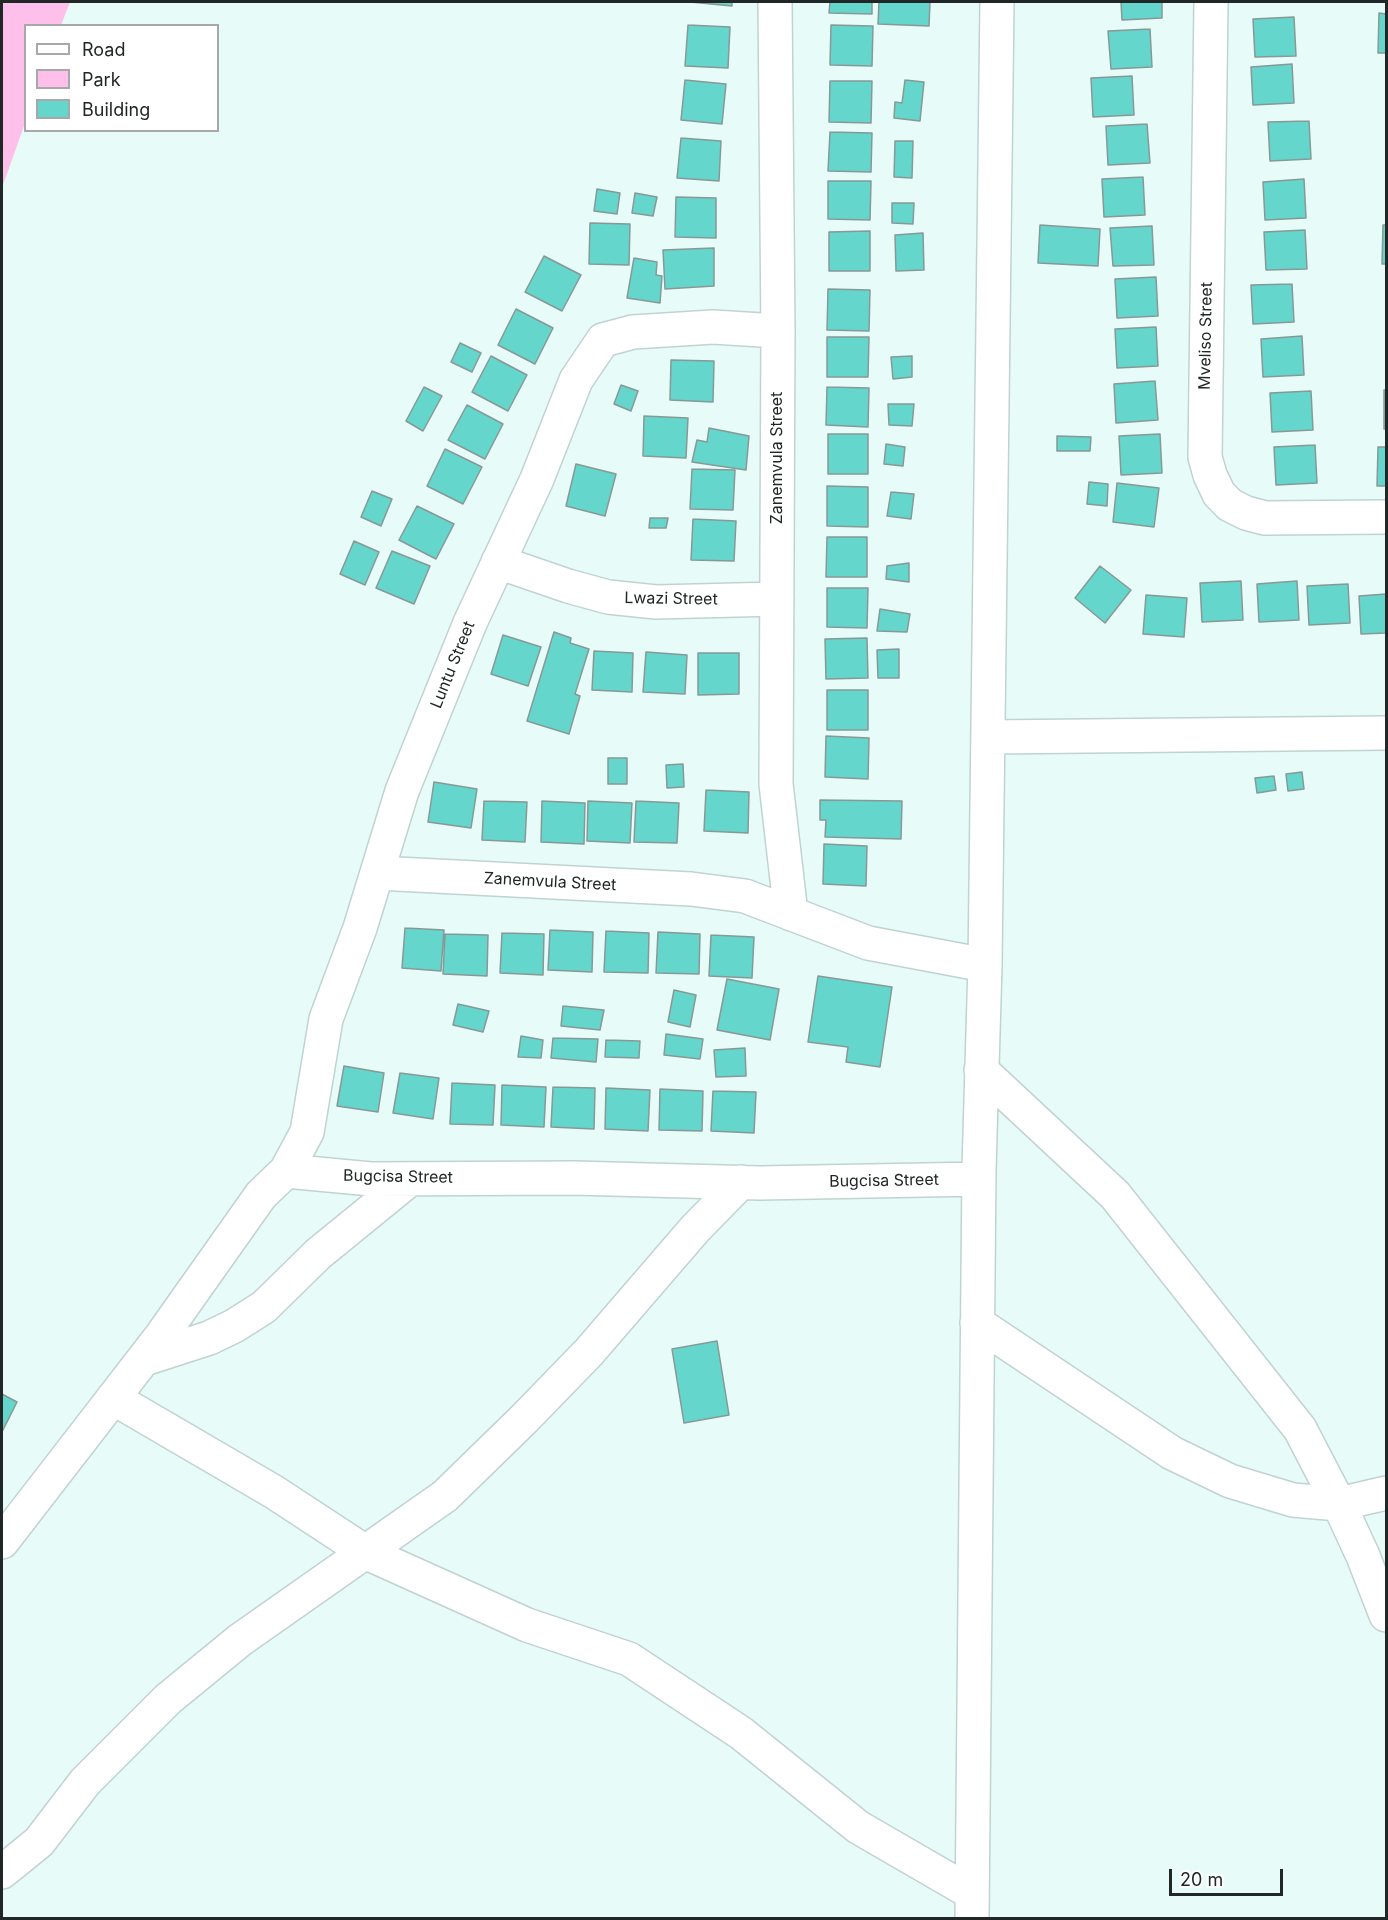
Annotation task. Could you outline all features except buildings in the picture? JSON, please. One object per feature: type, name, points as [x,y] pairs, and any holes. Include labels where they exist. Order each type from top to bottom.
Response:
[{"type":"street","name":"Zanemvula Street","points":[[775,2],[778,331],[776,784],[791,914]]},
{"type":"street","points":[[972,1906],[977,1323],[985,964],[997,2]]},
{"type":"street","name":"Mveliso Street","points":[[1211,2],[1205,457],[1210,475],[1219,494],[1230,506],[1264,518],[1386,517]]},
{"type":"street","name":"Luntu Street","points":[[286,1171],[307,1132],[326,1019],[360,928],[402,791],[470,623],[537,478],[576,380],[603,340],[633,332],[702,328],[778,331]]},
{"type":"street","name":"Lwazi Street","points":[[498,562],[608,597],[656,602],[777,598]]},
{"type":"street","points":[[988,737],[1386,733]]},
{"type":"street","name":"Zanemvula Street","points":[[377,873],[691,889],[745,896],[868,943],[985,964]]},
{"type":"street","points":[[981,1070],[1115,1195],[1300,1429],[1339,1504],[1363,1556],[1386,1615]]},
{"type":"street","points":[[2,1542],[144,1359],[261,1195],[286,1171]]},
{"type":"street","name":"Bugcisa Street","points":[[286,1171],[372,1179],[574,1178],[741,1182],[979,1179]]},
{"type":"street","points":[[144,1359],[209,1338],[234,1326],[264,1307],[318,1254],[410,1179]]},
{"type":"street","points":[[2,1872],[39,1842],[85,1782],[168,1699],[240,1640],[445,1496],[589,1352],[695,1229],[741,1182]]},
{"type":"street","points":[[977,1323],[1172,1453],[1230,1481],[1293,1500],[1339,1504],[1386,1493]]},
{"type":"street","points":[[114,1398],[274,1492],[367,1552],[527,1625],[629,1659],[741,1733],[858,1827],[972,1906]]},
{"type":"green space","points":[[2,2],[70,2],[61,24],[24,24],[24,126],[2,188]]}]
